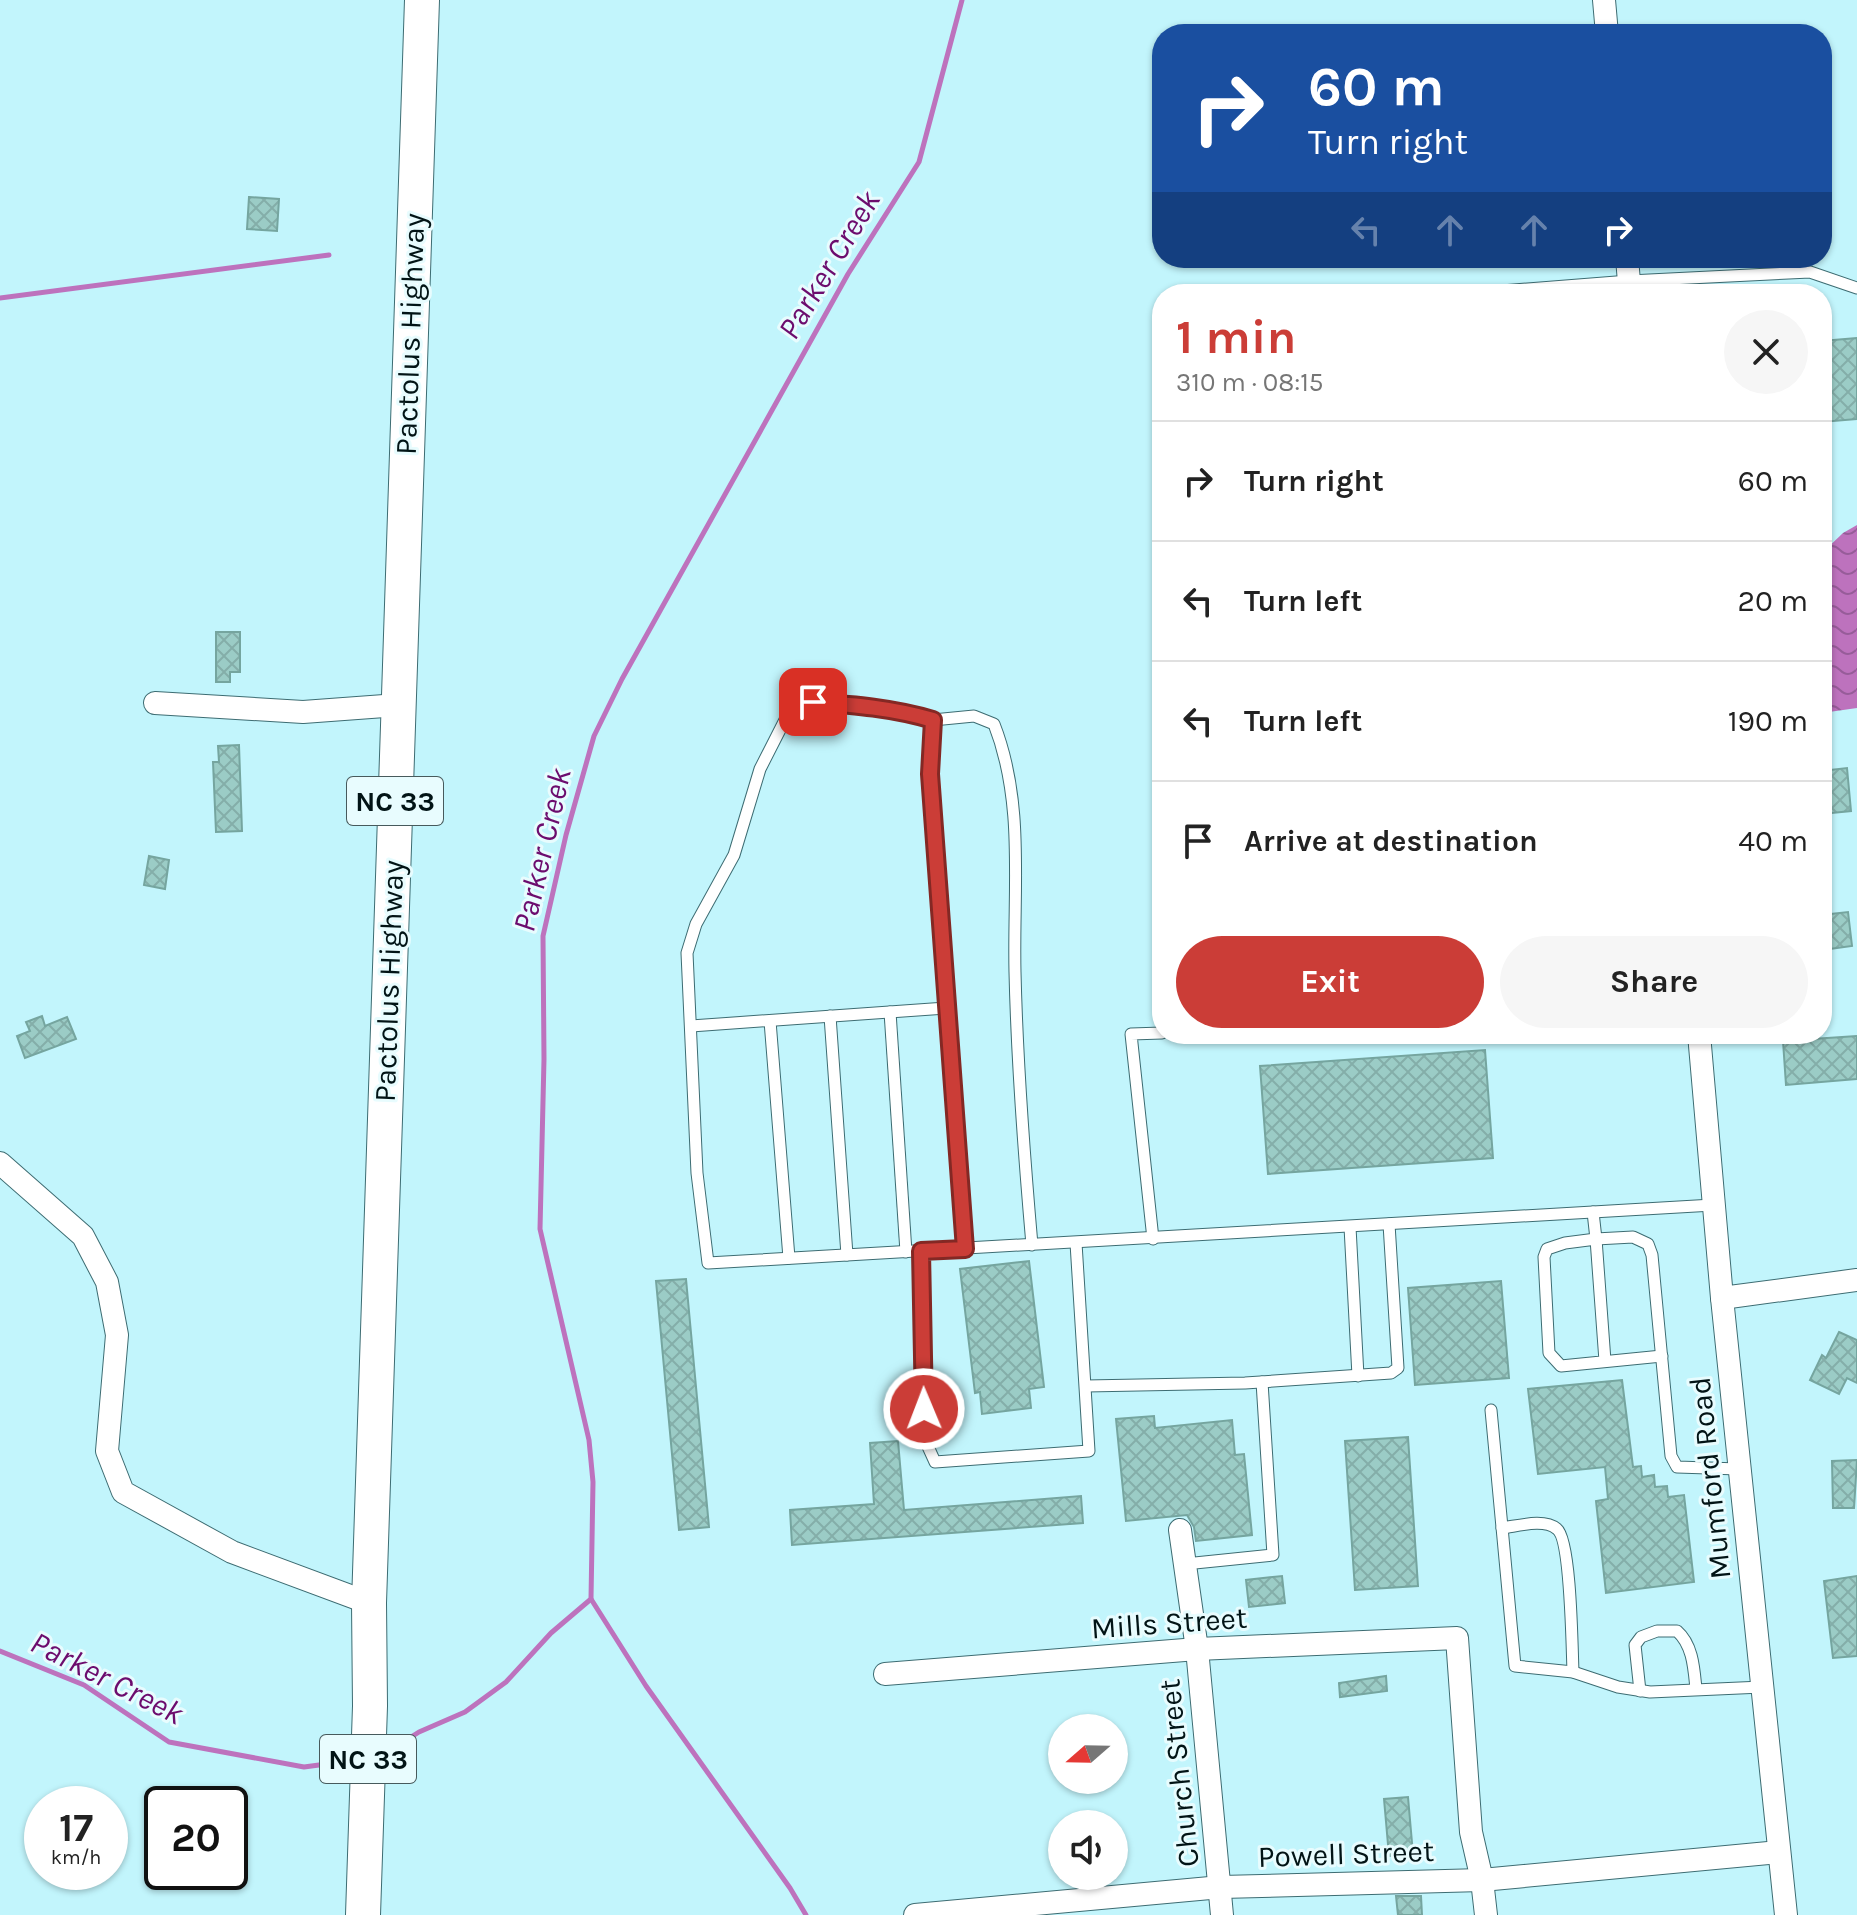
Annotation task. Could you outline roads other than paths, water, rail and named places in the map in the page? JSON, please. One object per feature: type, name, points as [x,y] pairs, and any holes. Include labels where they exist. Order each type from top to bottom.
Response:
[{"type":"main road","name":"Pactolus Highway","points":[[363,1915],[370,1706],[369,1603],[422,0]]},
{"type":"street","points":[[1604,0],[1606,24]]},
{"type":"street","points":[[155,703],[303,712],[398,705]]},
{"type":"street","name":"Mumford Road","points":[[1700,1044],[1722,1298],[1786,1915]]},
{"type":"street","points":[[0,1163],[83,1236],[107,1282],[117,1335],[107,1451],[123,1492],[232,1552],[369,1603]]},
{"type":"street","points":[[1722,1298],[1857,1280]]},
{"type":"street","name":"Church Street","points":[[1180,1530],[1197,1649],[1222,1915]]},
{"type":"street","name":"Mills Street","points":[[885,1674],[1197,1649],[1457,1638],[1471,1832],[1482,1880]]},
{"type":"street","name":"Powell Street","points":[[915,1915],[1221,1887],[1482,1880],[1779,1852]]},
{"type":"street","points":[[1482,1880],[1486,1915]]},
{"type":"lane","points":[[1674,284],[1810,272],[1857,288]]},
{"type":"lane","points":[[1032,1245],[1015,971],[1014,801],[1003,748],[994,724],[974,716],[933,720],[903,711],[813,702],[789,712],[760,769],[734,855],[696,924],[687,953],[697,1173],[708,1263],[1153,1239],[1713,1205]]},
{"type":"lane","points":[[933,720],[930,774],[965,1249]]},
{"type":"lane","points":[[691,1026],[946,1008]]},
{"type":"lane","points":[[890,1012],[906,1252]]},
{"type":"lane","points":[[830,1016],[847,1255]]},
{"type":"lane","points":[[770,1021],[789,1258]]},
{"type":"lane","points":[[1152,1033],[1131,1034],[1153,1239]]},
{"type":"lane","points":[[1593,1212],[1605,1361]]},
{"type":"lane","points":[[1086,1386],[1262,1382],[1391,1373],[1398,1368],[1389,1224]]},
{"type":"lane","points":[[1350,1227],[1358,1376]]},
{"type":"lane","points":[[1662,1356],[1561,1366],[1549,1353],[1544,1257],[1547,1249],[1565,1243],[1633,1237],[1648,1244],[1655,1282],[1662,1356],[1671,1456],[1677,1467],[1739,1469]]},
{"type":"lane","points":[[921,1251],[925,1440],[935,1462],[1089,1451],[1076,1243]]},
{"type":"lane","points":[[1185,1564],[1273,1555],[1262,1382]]},
{"type":"lane","points":[[1491,1410],[1515,1666],[1573,1672],[1640,1691],[1762,1687]]},
{"type":"lane","points":[[1502,1528],[1543,1523],[1555,1526],[1562,1534],[1569,1574],[1573,1672]]},
{"type":"lane","points":[[1640,1691],[1635,1645],[1641,1637],[1669,1629],[1677,1631],[1687,1644],[1696,1689]]},
{"type":"water","points":[[1857,525],[1857,708],[1832,712],[1832,543]]},
{"type":"waterway","name":"Parker Creek","points":[[397,1746],[419,1732],[465,1712],[506,1682],[551,1633],[591,1599],[593,1482],[589,1440],[540,1229],[543,936],[566,835],[594,736],[622,679],[848,274],[919,162],[962,0]]},
{"type":"waterway","points":[[0,298],[329,255]]},
{"type":"waterway","points":[[591,1599],[646,1686],[806,1915]]},
{"type":"waterway","name":"Parker Creek","points":[[0,1651],[84,1685],[169,1742],[304,1767],[334,1763]]}]
